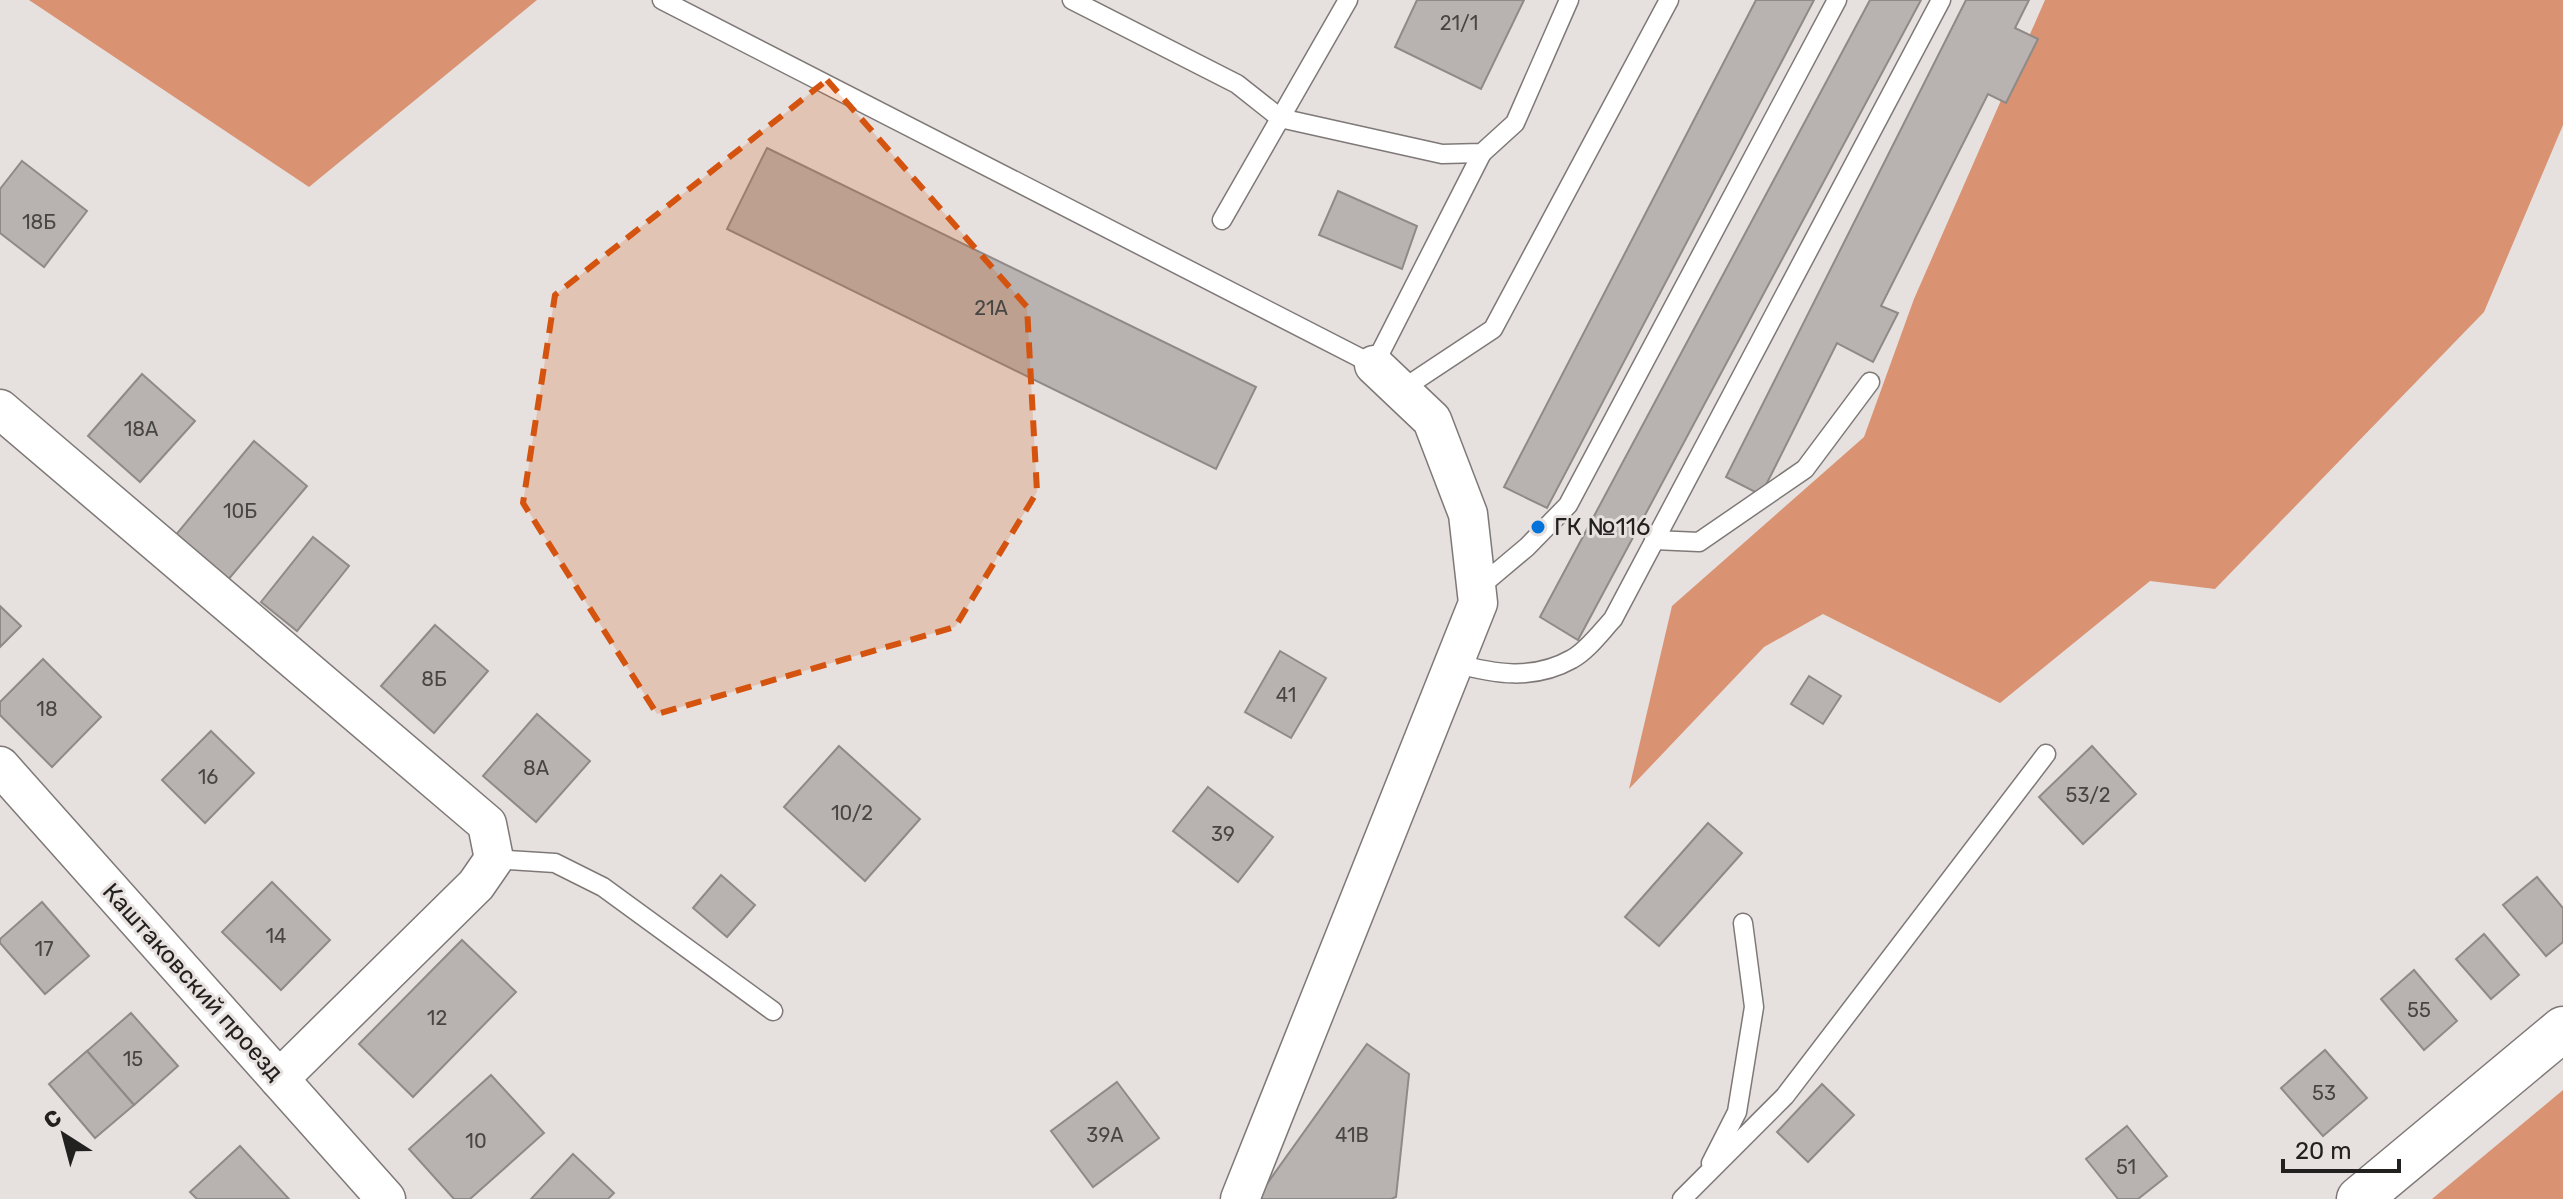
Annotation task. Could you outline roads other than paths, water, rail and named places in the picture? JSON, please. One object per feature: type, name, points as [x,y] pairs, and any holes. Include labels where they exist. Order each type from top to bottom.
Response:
[{"type":"street","points":[[1240,1199],[1478,603],[1468,514],[1432,420],[1388,377]]},
{"type":"street","points":[[0,409],[487,824],[494,859],[476,885],[279,1079]]},
{"type":"street","name":"Каштаковский проезд","points":[[0,766],[386,1199]]},
{"type":"street","points":[[2359,1199],[2563,1029]]},
{"type":"lane","points":[[662,0],[1388,377]]},
{"type":"lane","points":[[1072,0],[1237,84],[1280,118],[1442,154],[1482,153]]},
{"type":"lane","points":[[1222,220],[1348,0]]},
{"type":"lane","points":[[1388,377],[1482,153],[1515,123],[1569,0]]},
{"type":"lane","points":[[1388,377],[1493,329],[1669,0]]},
{"type":"lane","points":[[1477,589],[1527,547],[1568,505],[1837,0]]},
{"type":"lane","points":[[1454,663],[1500,674],[1535,673],[1573,659],[1613,619],[1941,0]]},
{"type":"lane","points":[[1654,540],[1699,542],[1805,469],[1870,382]]},
{"type":"lane","points":[[1682,1199],[1785,1096],[2046,754]]},
{"type":"lane","points":[[494,859],[555,863],[603,887],[773,1011]]},
{"type":"lane","points":[[1702,1179],[1737,1112],[1754,1007],[1743,923]]},
{"type":"place","name":"ГК №116","points":[[1538,527]]}]
